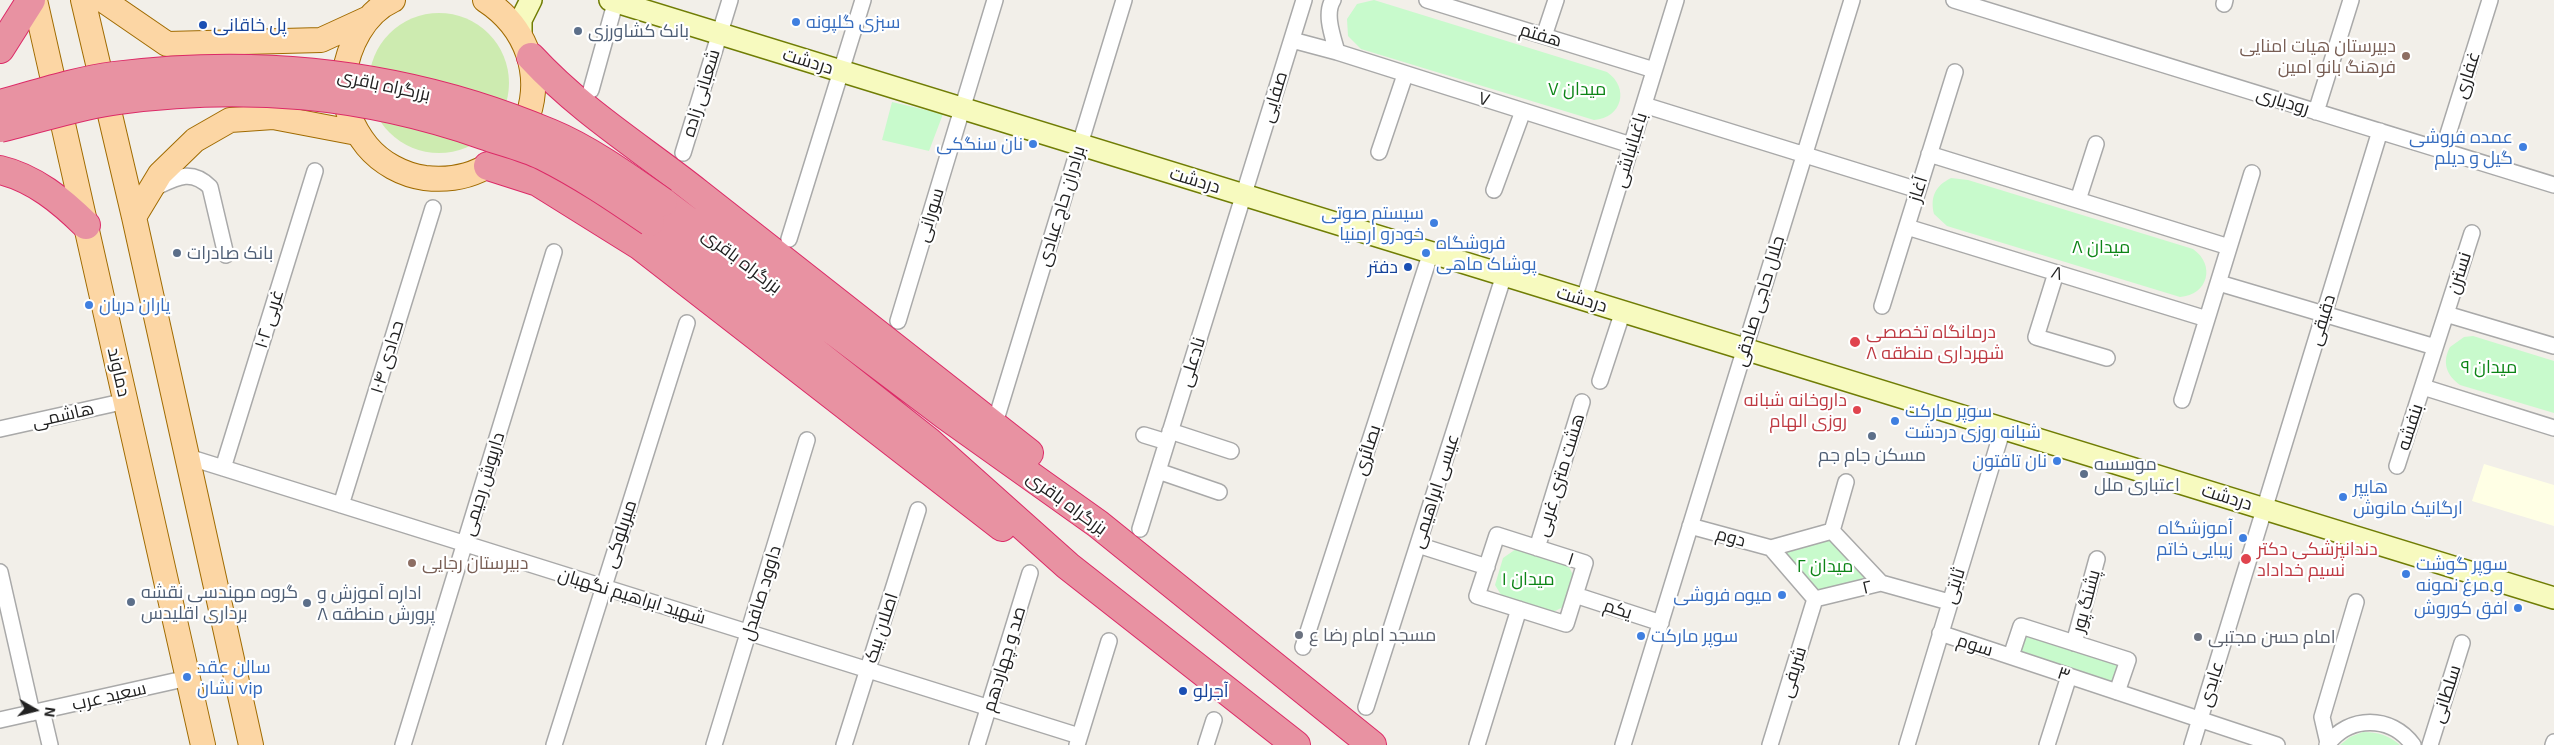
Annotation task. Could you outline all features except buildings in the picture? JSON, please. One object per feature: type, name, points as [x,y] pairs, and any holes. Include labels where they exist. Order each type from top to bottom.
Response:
[{"type":"highway","points":[[0,49],[31,0]]},
{"type":"highway","points":[[526,46],[556,84],[587,111],[674,174],[1033,457],[1098,524]]},
{"type":"highway","name":"بزرگراه باقری","points":[[0,104],[112,76],[202,68],[285,68],[380,80],[470,105],[552,133],[621,172],[656,212],[928,441],[1068,566],[1296,745]]},
{"type":"highway","name":"بزرگراه باقری","points":[[0,128],[116,100],[203,92],[284,92],[375,104],[463,128],[542,155],[608,193],[656,212],[946,415],[1098,524],[1372,745]]},
{"type":"highway","points":[[0,98],[6,120],[4,135],[0,142]]},
{"type":"highway","points":[[488,166],[538,182],[639,245],[990,519],[1068,566]]},
{"type":"highway","points":[[0,170],[12,173],[61,200],[86,225]]},
{"type":"main road","name":"دماوند","points":[[35,0],[203,745]]},
{"type":"main road","points":[[83,0],[134,217],[250,745]]},
{"type":"main road","points":[[103,0],[167,44],[321,40],[370,17],[391,1]]},
{"type":"main road","points":[[486,0],[506,15],[526,46]]},
{"type":"main road","points":[[370,17],[355,37],[346,61],[343,86],[347,110],[357,133],[379,158],[393,168],[416,177],[441,180],[465,176],[488,166],[508,150],[522,130],[528,115],[534,82],[521,20],[531,0]]},
{"type":"main road","name":"دردشت","points":[[614,1],[2554,598]]},
{"type":"main road","points":[[134,217],[160,174],[195,140],[230,120],[273,117],[357,133]]},
{"type":"street","name":"شعبانی زاده","points":[[683,153],[730,0]]},
{"type":"street","points":[[789,238],[863,0]]},
{"type":"street","name":"سورانی","points":[[898,321],[995,0]]},
{"type":"street","name":"برادران حاج عبادی","points":[[998,413],[1124,0]]},
{"type":"street","points":[[1333,0],[1330,6],[1330,27],[1337,52]]},
{"type":"street","points":[[1544,36],[1556,0]]},
{"type":"street","name":"باغبانباشی","points":[[1584,299],[1676,0]]},
{"type":"street","name":"جلال حاجی صادقی","points":[[1623,745],[1852,0]]},
{"type":"street","name":"رودباری","points":[[1954,0],[2554,185]]},
{"type":"street","points":[[2316,112],[2351,0]]},
{"type":"street","name":"غفاری","points":[[2443,150],[2490,0]]},
{"type":"street","points":[[591,90],[614,1]]},
{"type":"street","name":"صفایی","points":[[1244,195],[1292,40],[1301,1]]},
{"type":"street","name":"هفتم","points":[[1432,1],[1654,70]]},
{"type":"street","name":"۷","points":[[1292,40],[1337,52],[1631,145]]},
{"type":"street","name":"آغاز","points":[[1882,306],[1955,72]]},
{"type":"street","points":[[1379,152],[1405,74]]},
{"type":"street","points":[[1644,104],[1918,190]]},
{"type":"street","points":[[1494,190],[1523,111]]},
{"type":"street","name":"دقیقی","points":[[2265,509],[2380,131]]},
{"type":"street","points":[[2078,200],[2096,144]]},
{"type":"street","points":[[1929,154],[2230,247]]},
{"type":"street","name":"۱۰۲ غربی","points":[[223,468],[315,171]]},
{"type":"street","points":[[2182,400],[2252,173]]},
{"type":"street","points":[[148,191],[174,179],[189,175],[202,178],[210,186],[226,255]]},
{"type":"street","name":"نادعلی","points":[[1140,529],[1244,195]]},
{"type":"street","name":"حدادی ۱۰۴","points":[[341,505],[433,208]]},
{"type":"street","name":"۸","points":[[1907,227],[2207,319]]},
{"type":"street","name":"نسترن","points":[[2446,314],[2472,233]]},
{"type":"street","name":"داریوش رحیمی","points":[[403,745],[554,252]]},
{"type":"street","name":"بصائری","points":[[1303,647],[1431,252]]},
{"type":"street","points":[[2056,273],[2036,337],[2108,358]]},
{"type":"street","name":"عیسی ابراهیمی","points":[[1366,707],[1504,275]]},
{"type":"street","points":[[2218,283],[2436,347]]},
{"type":"street","points":[[1600,381],[1623,311]]},
{"type":"street","points":[[2554,346],[2446,314],[2423,387],[2554,428]]},
{"type":"street","name":"میربلوکی","points":[[554,745],[686,323]]},
{"type":"street","name":"بنفشه","points":[[2398,466],[2423,387]]},
{"type":"street","name":"هاشمی","points":[[0,429],[126,400]]},
{"type":"street","name":"هشت متری غربی","points":[[1538,548],[1582,402]]},
{"type":"street","name":"ثابتی","points":[[1907,745],[2003,428]]},
{"type":"street","points":[[1144,435],[1169,436],[1231,451]]},
{"type":"street","name":"داوود صافدل","points":[[714,745],[808,440]]},
{"type":"street","name":"شهید ابراهیم نگهبان","points":[[185,456],[988,708],[1078,741]]},
{"type":"street","points":[[1158,471],[1219,492]]},
{"type":"street","points":[[1815,599],[1771,548],[1832,531],[1846,482]]},
{"type":"street","name":"عابدی","points":[[2192,745],[2265,509]]},
{"type":"street","name":"اصلان بیک","points":[[844,745],[918,510]]},
{"type":"street","name":"دوم","points":[[1690,526],[1771,548]]},
{"type":"street","name":"۲","points":[[1815,599],[1881,583],[1832,531]]},
{"type":"street","name":"۱","points":[[1497,535],[1538,548],[1585,564],[1566,624],[1478,596],[1497,535]]},
{"type":"street","points":[[1418,545],[1487,567]]},
{"type":"street","name":"پشنگ پور","points":[[2074,643],[2097,558]]},
{"type":"street","points":[[0,572],[37,712],[50,745]]},
{"type":"street","name":"صد و چهاردهم","points":[[977,745],[1030,573]]},
{"type":"street","points":[[1881,583],[1950,602]]},
{"type":"street","name":"یکم","points":[[1575,595],[1661,622]]},
{"type":"street","name":"شریفی","points":[[1770,745],[1815,599]]},
{"type":"street","points":[[2327,744],[2322,717],[2356,602]]},
{"type":"street","points":[[1477,745],[1519,609]]},
{"type":"street","points":[[2010,656],[2022,626],[2128,660],[2117,692]]},
{"type":"street","name":"سوم","points":[[1940,633],[2010,656]]},
{"type":"street","points":[[1078,741],[1109,641]]},
{"type":"street","name":"سلطانی","points":[[2430,745],[2462,643]]},
{"type":"street","name":"۳","points":[[2010,656],[2277,745]]},
{"type":"street","points":[[2048,745],[2068,676]]},
{"type":"street","name":"سعید عرب","points":[[0,720],[188,678]]},
{"type":"street","points":[[1206,745],[1214,720]]},
{"type":"street","points":[[2327,744],[2340,731],[2357,723],[2375,721],[2392,726],[2407,736],[2413,745]]},
{"type":"shaded area","points":[[2484,464],[2554,485],[2554,526],[2472,501]]},
{"type":"green space","name":"میدان ۷","points":[[1374,0],[1607,72],[1619,86],[1620,101],[1611,114],[1594,120],[1361,49],[1348,36],[1347,19],[1357,4]]},
{"type":"green space","points":[[439,13],[453,14],[466,18],[478,24],[489,33],[498,44],[504,56],[508,69],[508,97],[504,110],[498,122],[489,133],[478,142],[466,148],[453,152],[439,153],[425,152],[412,148],[400,142],[389,133],[380,122],[374,110],[370,97],[369,83],[370,69],[374,56],[380,44],[389,33],[400,24],[412,18],[425,14]]},
{"type":"green space","points":[[892,102],[943,114],[929,151],[882,140]]},
{"type":"green space","name":"میدان ۸","points":[[1951,178],[1968,180],[2193,249],[2205,263],[2206,278],[2197,291],[2180,297],[1947,226],[1934,214],[1933,197],[1938,188]]},
{"type":"green space","name":"میدان ۹","points":[[2473,336],[2554,361],[2554,413],[2460,385],[2455,381],[2449,373],[2446,363],[2450,347],[2464,337]]},
{"type":"green space","name":"میدان ۲","points":[[1830,540],[1866,578],[1817,592],[1784,553]]},
{"type":"green space","name":"میدان ۱","points":[[1516,549],[1568,565],[1574,577],[1565,606],[1553,612],[1503,598],[1495,585],[1503,558]]},
{"type":"green space","points":[[2025,633],[2121,664],[2114,685],[2018,655]]},
{"type":"green space","points":[[2363,732],[2383,735],[2400,745],[2340,745],[2350,737]]},
{"type":"place","name":"سبزی گلپونه","points":[[796,22]]},
{"type":"place","name":"پل خاقانی","points":[[203,25]]},
{"type":"place","name":"بانک کشاورزی","points":[[578,31]]},
{"type":"place","name":"دبیرستان هیات امنایی فرهنگ بانو امین","points":[[2406,56]]},
{"type":"place","name":"نان سنگکی","points":[[1033,144]]},
{"type":"place","name":"عمده فروشی گیل و دیلم","points":[[2523,147]]},
{"type":"place","name":"سیستم صوتی خودرو ارمنیا","points":[[1434,223]]},
{"type":"place","name":"بانک صادرات","points":[[177,253]]},
{"type":"place","name":"فروشگاه پوشاک ماهی","points":[[1426,253]]},
{"type":"place","name":"دفتر","points":[[1408,267]]},
{"type":"place","name":"یاران دریان","points":[[89,305]]},
{"type":"place","name":"درمانگاه تخصصی شهرداری منطقه ۸","points":[[1855,342]]},
{"type":"place","name":"داروخانه شبانه روزی الهام","points":[[1857,410]]},
{"type":"place","name":"سوپر مارکت شبانه روزی دردشت","points":[[1895,421]]},
{"type":"place","name":"مسکن جام جم","points":[[1872,436]]},
{"type":"place","name":"نان تافتون","points":[[2057,461]]},
{"type":"place","name":"موسسه اعتباری ملل","points":[[2084,474]]},
{"type":"place","name":"هایپر ارگانیک مانوش","points":[[2343,497]]},
{"type":"place","name":"آموزشگاه زیبایی خاتم","points":[[2243,538]]},
{"type":"place","name":"دندانپزشکی دکتر نسیم خداداد","points":[[2246,559]]},
{"type":"place","name":"دبیرستان رجایی","points":[[412,563]]},
{"type":"place","name":"سوپر گوشت و مرغ نمونه","points":[[2406,574]]},
{"type":"place","name":"میوه فروشی","points":[[1782,595]]},
{"type":"place","name":"گروه مهندسی نقشه برداری اقلیدس","points":[[131,602]]},
{"type":"place","name":"اداره آموزش و پرورش منطقه ۸","points":[[307,603]]},
{"type":"place","name":"افق کوروش","points":[[2518,608]]},
{"type":"place","name":"مسجد امام رضا ع","points":[[1299,635]]},
{"type":"place","name":"سوپر مارکت","points":[[1641,636]]},
{"type":"place","name":"امام حسن مجتبی","points":[[2198,637]]},
{"type":"place","name":"سالن عقد نشان vip","points":[[187,677]]},
{"type":"place","name":"آجرلو","points":[[1183,691]]}]
